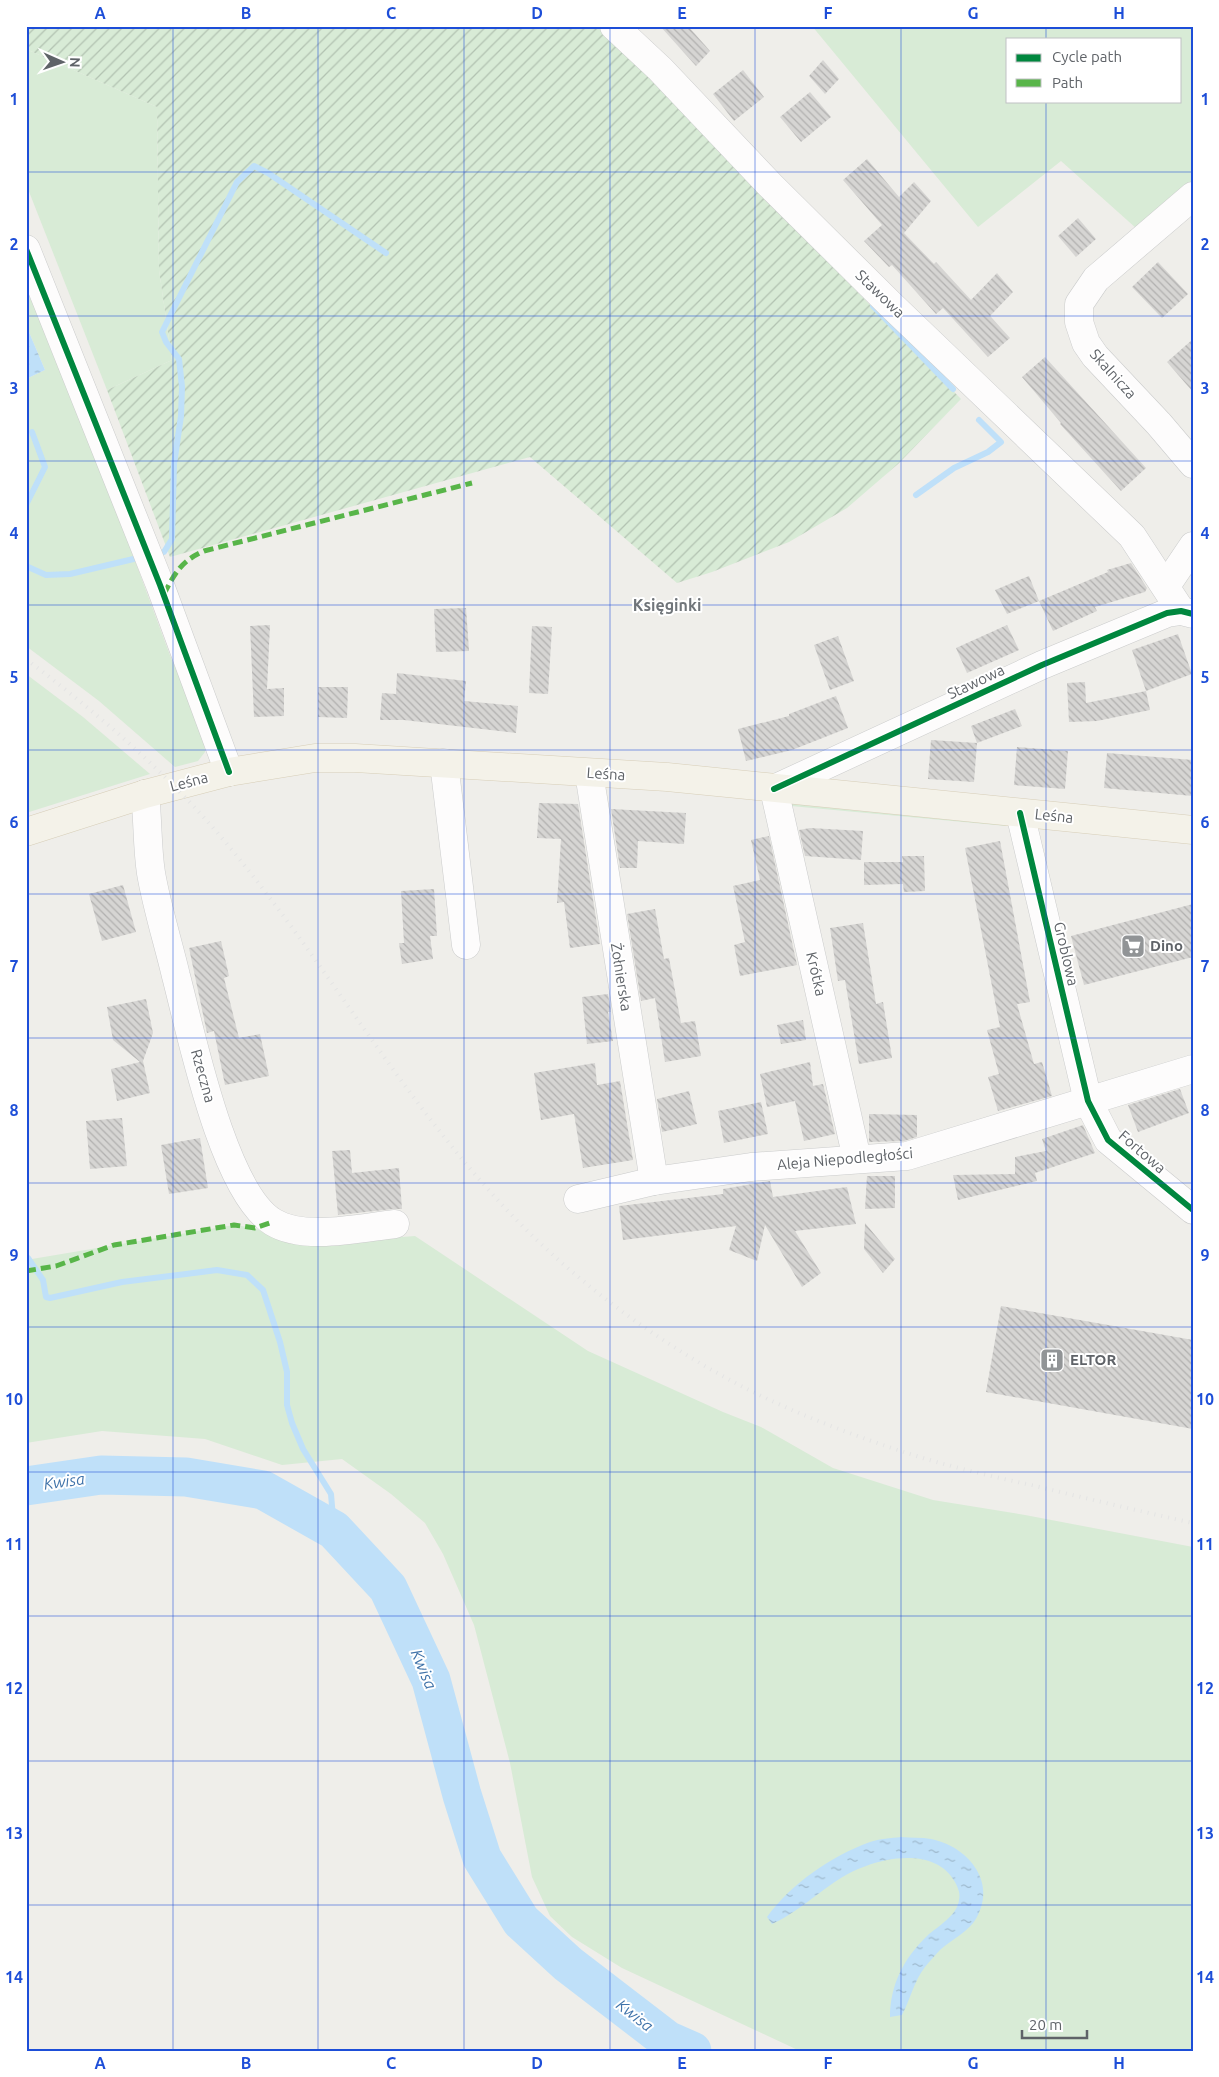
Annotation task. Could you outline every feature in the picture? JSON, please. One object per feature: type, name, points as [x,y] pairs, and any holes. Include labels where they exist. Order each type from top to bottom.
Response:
[{"type":"main road","name":"Leśna","points":[[26,832],[145,794],[229,772],[316,758],[355,758],[444,763],[667,778],[1193,830]]},
{"type":"street","name":"Stawowa","points":[[614,26],[660,68],[770,185],[890,304],[1132,536],[1166,586],[1187,612]]},
{"type":"street","name":"Skalnicza","points":[[1193,196],[1096,279],[1078,304],[1079,322],[1086,343],[1095,356],[1159,424],[1193,464]]},
{"type":"street","points":[[26,249],[162,590],[229,772]]},
{"type":"street","points":[[1166,586],[1193,546]]},
{"type":"street","name":"Stawowa","points":[[774,789],[1042,665],[1161,615],[1187,612]]},
{"type":"street","points":[[444,763],[466,945]]},
{"type":"street","name":"Żołnierska","points":[[590,773],[654,1181]]},
{"type":"street","name":"Krótka","points":[[774,789],[857,1159]]},
{"type":"street","name":"Rzeczna","points":[[145,794],[152,878],[198,1060],[215,1120],[248,1196],[265,1216],[278,1224],[292,1229],[330,1230],[395,1224]]},
{"type":"street","name":"Groblowa","points":[[1020,813],[1088,1101]]},
{"type":"street","name":"Aleja Niepodległości","points":[[578,1199],[654,1181],[751,1167],[907,1156],[1193,1069]]},
{"type":"street","name":"Fortowa","points":[[1088,1101],[1108,1140],[1193,1210]]},
{"type":"green space","points":[[26,26],[598,26],[961,399],[898,464],[847,508],[789,542],[712,572],[677,583],[530,457],[170,557],[107,390],[172,360],[159,270],[157,107],[26,49]]},
{"type":"green space","points":[[812,26],[1193,26],[1193,183],[1137,229],[1061,161],[978,227]]},
{"type":"green space","points":[[26,49],[157,107],[159,270],[172,360],[107,390],[26,184]]},
{"type":"green space","points":[[26,278],[81,417],[168,650],[201,729],[205,752],[198,761],[175,767],[99,701],[26,646],[26,379],[45,370],[26,325]]},
{"type":"green space","points":[[26,674],[83,717],[150,774],[26,813]]},
{"type":"green space","points":[[792,803],[1005,822],[1006,826],[791,806]]},
{"type":"green space","points":[[234,1225],[255,1228],[273,1237],[389,1238],[415,1236],[588,1351],[723,1412],[761,1427],[833,1468],[933,1500],[1025,1515],[1193,1547],[1193,2051],[800,2051],[622,1968],[572,1937],[550,1916],[532,1877],[510,1763],[474,1625],[443,1554],[425,1523],[391,1494],[342,1459],[282,1465],[205,1439],[102,1431],[26,1443],[26,1260]]},
{"type":"water","points":[[26,325],[45,370],[26,379]]},
{"type":"water","points":[[901,1837],[931,1839],[956,1849],[967,1857],[975,1867],[981,1878],[983,1891],[982,1904],[974,1922],[940,1950],[925,1967],[918,1978],[902,2015],[890,2017],[896,1983],[905,1963],[919,1944],[951,1916],[958,1906],[958,1889],[953,1879],[945,1870],[925,1860],[901,1858],[888,1860],[853,1871],[784,1918],[772,1924],[767,1917],[800,1882],[827,1863],[870,1842]]},
{"type":"building","points":[[660,26],[688,26],[710,51],[696,66]]},
{"type":"building","points":[[823,60],[839,79],[825,94],[809,76]]},
{"type":"building","points":[[743,70],[764,97],[734,121],[713,94]]},
{"type":"building","points":[[810,92],[831,117],[801,142],[780,117]]},
{"type":"building","points":[[867,159],[899,197],[914,182],[931,201],[904,233],[934,264],[936,262],[971,300],[997,273],[1013,292],[990,316],[1010,338],[988,357],[943,308],[936,314],[892,265],[889,267],[864,241],[882,225],[843,180]]},
{"type":"building","points":[[1078,218],[1096,239],[1076,257],[1058,236]]},
{"type":"building","points":[[1158,262],[1188,294],[1162,318],[1132,287]]},
{"type":"building","points":[[1193,339],[1193,392],[1167,362]]},
{"type":"building","points":[[1045,357],[1146,468],[1121,491],[1060,424],[1022,377]]},
{"type":"building","points":[[1131,563],[1147,588],[1145,592],[1095,607],[1097,611],[1053,631],[1039,601],[1108,572],[1107,570]]},
{"type":"building","points":[[1029,576],[1039,601],[1007,614],[995,590]]},
{"type":"building","points":[[466,608],[469,651],[436,652],[434,609]]},
{"type":"building","points":[[270,625],[267,689],[284,688],[284,716],[254,717],[250,626]]},
{"type":"building","points":[[1007,625],[1019,650],[967,673],[956,648]]},
{"type":"building","points":[[532,626],[552,627],[548,694],[529,693]]},
{"type":"building","points":[[1178,634],[1192,674],[1146,691],[1132,650]]},
{"type":"building","points":[[838,636],[854,681],[830,690],[814,645]]},
{"type":"building","points":[[397,673],[466,681],[464,701],[518,706],[516,733],[404,720],[380,720],[382,693],[396,694]]},
{"type":"building","points":[[1085,682],[1086,703],[1146,691],[1150,710],[1097,721],[1069,722],[1067,683]]},
{"type":"building","points":[[318,687],[348,687],[347,718],[318,717]]},
{"type":"building","points":[[836,696],[848,728],[792,750],[746,761],[738,729],[789,716],[789,714]]},
{"type":"building","points":[[1015,709],[1022,726],[977,743],[971,726]]},
{"type":"building","points":[[931,740],[977,743],[974,782],[928,779]]},
{"type":"building","points":[[1017,747],[1068,751],[1065,789],[1014,785]]},
{"type":"building","points":[[1107,753],[1193,760],[1193,796],[1104,788]]},
{"type":"building","points":[[539,803],[578,804],[600,944],[570,948],[564,902],[557,903],[561,839],[537,838]]},
{"type":"building","points":[[611,809],[686,813],[684,844],[638,841],[637,868],[620,868]]},
{"type":"building","points":[[810,828],[863,831],[861,860],[805,856],[799,830]]},
{"type":"building","points":[[769,836],[797,965],[740,976],[734,945],[745,942],[733,886],[760,880],[751,840]]},
{"type":"building","points":[[1000,841],[1030,1002],[1017,1004],[1034,1064],[1042,1062],[1052,1096],[998,1111],[988,1077],[999,1074],[987,1030],[1000,1027],[965,848]]},
{"type":"building","points":[[902,856],[924,856],[925,891],[904,892],[903,884],[864,885],[864,862],[903,862]]},
{"type":"building","points":[[123,885],[136,932],[102,941],[89,894]]},
{"type":"building","points":[[434,889],[437,936],[430,936],[433,959],[402,964],[399,943],[404,943],[401,891]]},
{"type":"building","name":"Dino","points":[[1193,904],[1193,957],[1084,985],[1071,936]]},
{"type":"building","points":[[655,909],[664,959],[669,958],[681,1023],[695,1021],[701,1056],[665,1062],[655,998],[641,1001],[627,914]]},
{"type":"building","points":[[863,923],[876,1004],[883,1002],[892,1058],[859,1064],[845,980],[838,981],[830,928]]},
{"type":"building","points":[[221,941],[229,976],[224,978],[239,1038],[260,1034],[269,1076],[225,1085],[214,1031],[207,1033],[189,948]]},
{"type":"building","points":[[608,994],[611,1012],[608,1012],[613,1041],[587,1044],[582,997]]},
{"type":"building","points":[[146,999],[153,1033],[143,1061],[150,1093],[117,1101],[111,1069],[140,1062],[113,1040],[107,1007]]},
{"type":"building","points":[[803,1020],[806,1040],[781,1044],[777,1025]]},
{"type":"building","points":[[810,1062],[813,1086],[823,1084],[835,1134],[804,1141],[795,1101],[767,1107],[760,1074]]},
{"type":"building","points":[[595,1063],[597,1085],[620,1081],[633,1160],[583,1168],[574,1114],[541,1120],[534,1073]]},
{"type":"building","points":[[1180,1089],[1189,1113],[1138,1132],[1128,1105]]},
{"type":"building","points":[[689,1091],[697,1124],[662,1132],[657,1099]]},
{"type":"building","points":[[761,1102],[768,1134],[724,1143],[718,1111]]},
{"type":"building","points":[[869,1114],[917,1115],[917,1137],[904,1141],[869,1142]]},
{"type":"building","points":[[122,1118],[127,1166],[90,1169],[86,1121]]},
{"type":"building","points":[[1083,1125],[1095,1153],[1035,1173],[1037,1181],[958,1200],[953,1175],[1015,1174],[1015,1157],[1046,1151],[1042,1139]]},
{"type":"building","points":[[200,1138],[208,1188],[169,1194],[161,1145]]},
{"type":"building","points":[[350,1150],[352,1173],[399,1168],[402,1209],[338,1215],[332,1151]]},
{"type":"building","points":[[867,1176],[895,1176],[895,1208],[865,1209]]},
{"type":"building","points":[[770,1181],[773,1197],[847,1187],[856,1224],[795,1231],[821,1273],[802,1287],[765,1225],[757,1261],[729,1250],[736,1226],[623,1240],[619,1206],[723,1194],[723,1189]]},
{"type":"building","points":[[865,1223],[895,1259],[883,1273],[864,1249]]},
{"type":"building","points":[[1001,1306],[1193,1340],[1193,1429],[986,1392]]},
{"type":"waterway","points":[[154,555],[164,552],[172,539],[174,464],[181,416],[182,387],[179,359],[166,342],[162,332],[237,182],[254,166],[268,173],[386,253]]},
{"type":"waterway","points":[[873,306],[953,389]]},
{"type":"waterway","points":[[916,495],[954,468],[988,452],[1001,442],[979,420]]},
{"type":"waterway","points":[[26,505],[45,467],[32,432]]},
{"type":"waterway","points":[[26,566],[46,575],[70,574],[142,557]]},
{"type":"waterway","points":[[26,1258],[28,1258],[43,1280],[46,1297],[50,1298],[122,1282],[217,1270],[247,1275],[263,1290],[280,1342],[287,1372],[287,1405],[292,1423],[303,1449],[331,1494],[334,1530]]},
{"type":"waterway","name":"Kwisa","points":[[26,1486],[101,1475],[186,1477],[263,1490],[334,1530],[388,1588],[431,1680],[462,1795],[482,1858],[521,1921],[568,1964],[667,2040],[692,2051]]},
{"type":"railway","points":[[26,659],[104,721],[153,765],[199,812],[257,881],[389,1064],[458,1154],[522,1226],[583,1281],[615,1306],[683,1353],[718,1373],[772,1401],[848,1433],[953,1466],[1193,1523]]},
{"type":"marked path","points":[[164,594],[184,563],[204,551],[472,483]]},
{"type":"marked path","points":[[26,1271],[56,1266],[114,1245],[234,1225],[255,1228],[273,1222]]},
{"type":"cycle path","points":[[26,249],[160,585],[229,772]]},
{"type":"cycle path","points":[[774,789],[1042,665],[1167,613],[1181,611],[1193,614]]},
{"type":"cycle path","points":[[1020,813],[1088,1101],[1108,1140],[1193,1210]]},
{"type":"place","name":"Dino","points":[[1133,946]]},
{"type":"place","name":"ELTOR","points":[[1052,1360]]},
{"type":"district","name":"Księginki","points":[[667,605]]}]
